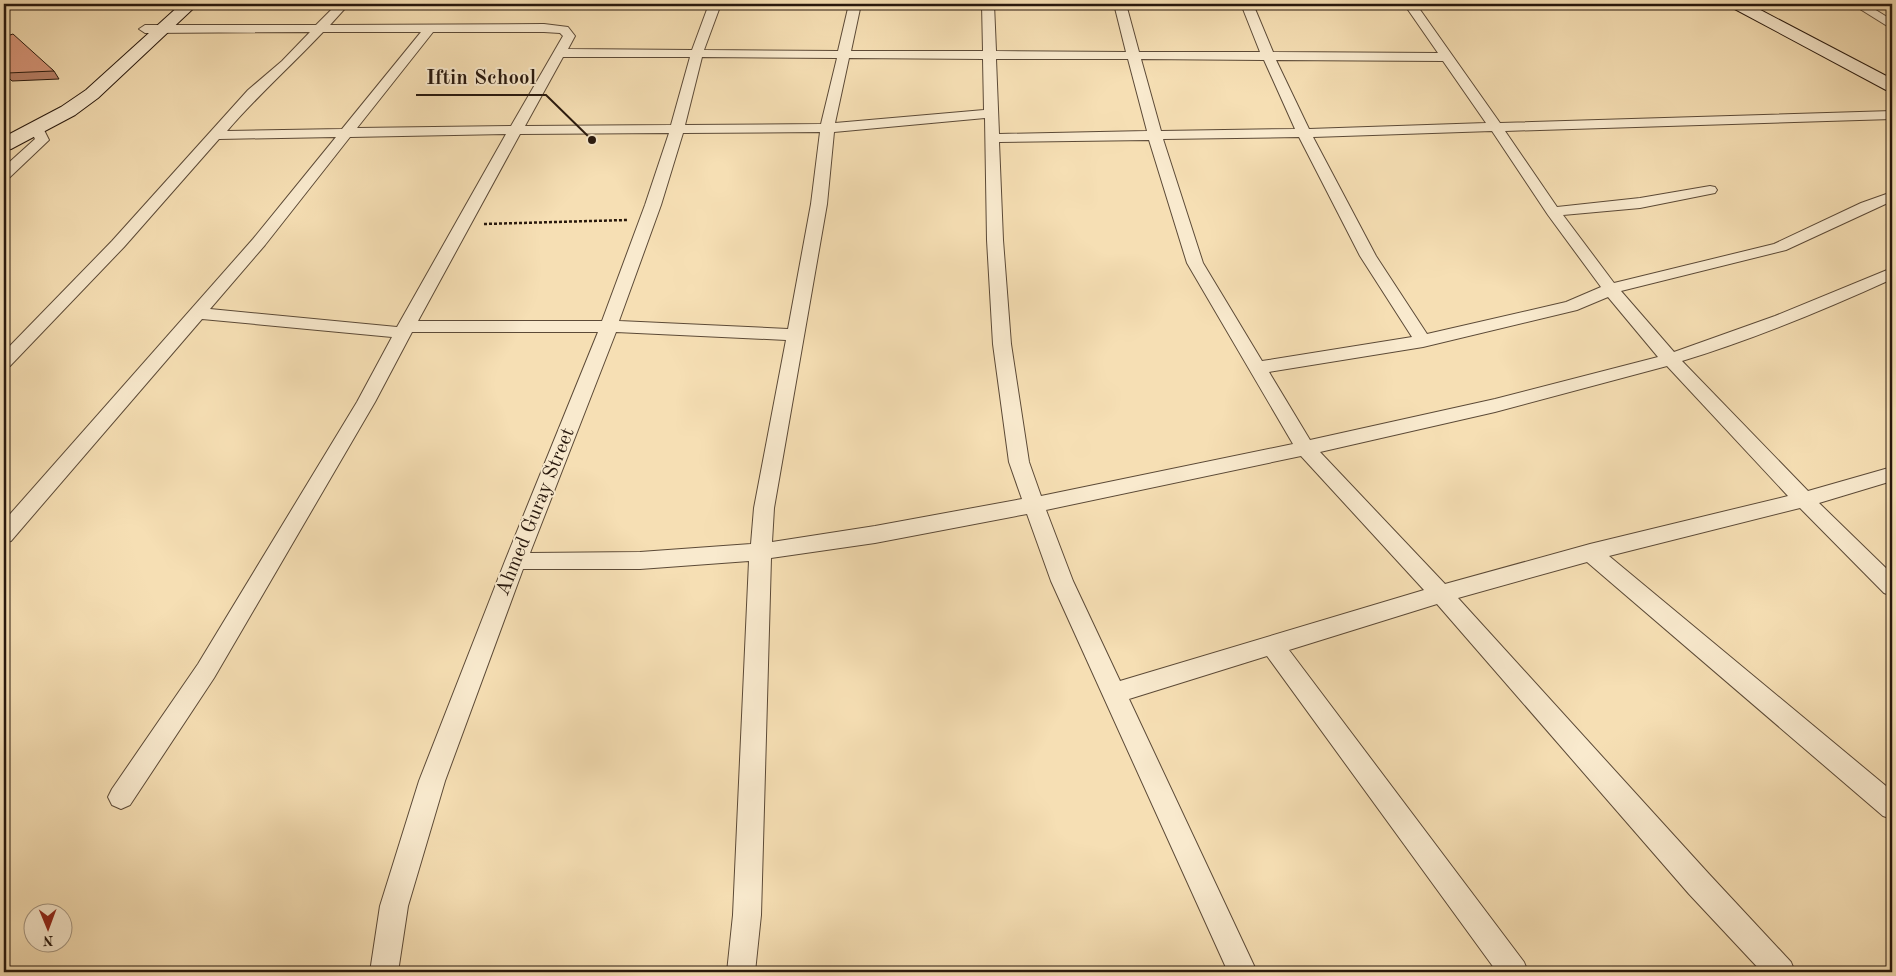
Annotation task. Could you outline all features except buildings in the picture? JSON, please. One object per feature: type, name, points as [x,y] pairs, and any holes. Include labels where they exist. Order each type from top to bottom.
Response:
[{"type":"main road","points":[[4,132],[53,108],[73,94],[172,4]]},
{"type":"main road","points":[[4,145],[37,129],[92,94],[190,4]]},
{"type":"main road","points":[[1737,4],[1892,86]]},
{"type":"main road","points":[[1752,4],[1892,78]]},
{"type":"street","points":[[4,362],[118,244],[253,93],[286,64],[343,4]]},
{"type":"street","name":"Ahmed Guray Street","points":[[384,972],[394,906],[432,781],[609,326],[648,219],[678,129],[696,53],[715,4]]},
{"type":"street","points":[[741,972],[747,915],[764,508],[819,204],[827,128],[855,4]]},
{"type":"street","points":[[988,4],[995,240],[1002,344],[1019,462],[1062,581],[1243,972]]},
{"type":"street","points":[[1120,4],[1155,136],[1195,263],[1305,448],[1441,594],[1699,884],[1781,972]]},
{"type":"street","points":[[1247,4],[1268,56],[1304,133],[1368,256],[1423,341]]},
{"type":"street","points":[[1410,4],[1553,212],[1611,290],[1669,359],[1803,500],[1892,587]]},
{"type":"street","points":[[1858,4],[1892,25]]},
{"type":"street","points":[[4,535],[259,242],[430,27]]},
{"type":"street","points":[[120,797],[206,671],[366,402],[514,130],[569,36],[564,30],[544,28],[145,29]]},
{"type":"street","points":[[558,53],[1447,57]]},
{"type":"street","points":[[215,135],[514,130],[827,128],[991,113]]},
{"type":"street","points":[[992,138],[1304,133],[1892,115]]},
{"type":"street","points":[[4,175],[42,140],[37,129]]},
{"type":"street","points":[[1553,212],[1640,203],[1710,190]]},
{"type":"street","points":[[1257,368],[1423,341],[1571,306],[1611,290],[1780,246],[1892,196]]},
{"type":"street","points":[[516,561],[625,562],[761,551],[888,533],[1033,505],[1305,448],[1515,401],[1669,359],[1802,313],[1892,273]]},
{"type":"street","points":[[197,313],[405,330],[609,326],[795,335]]},
{"type":"street","points":[[1114,693],[1441,594],[1590,552],[1803,500],[1892,474]]},
{"type":"street","points":[[1590,552],[1892,808]]},
{"type":"street","points":[[1272,645],[1514,972]]},
{"type":"path","points":[[462,224],[648,219]]},
{"type":"place","name":"Iftin School","points":[[592,140]]}]
